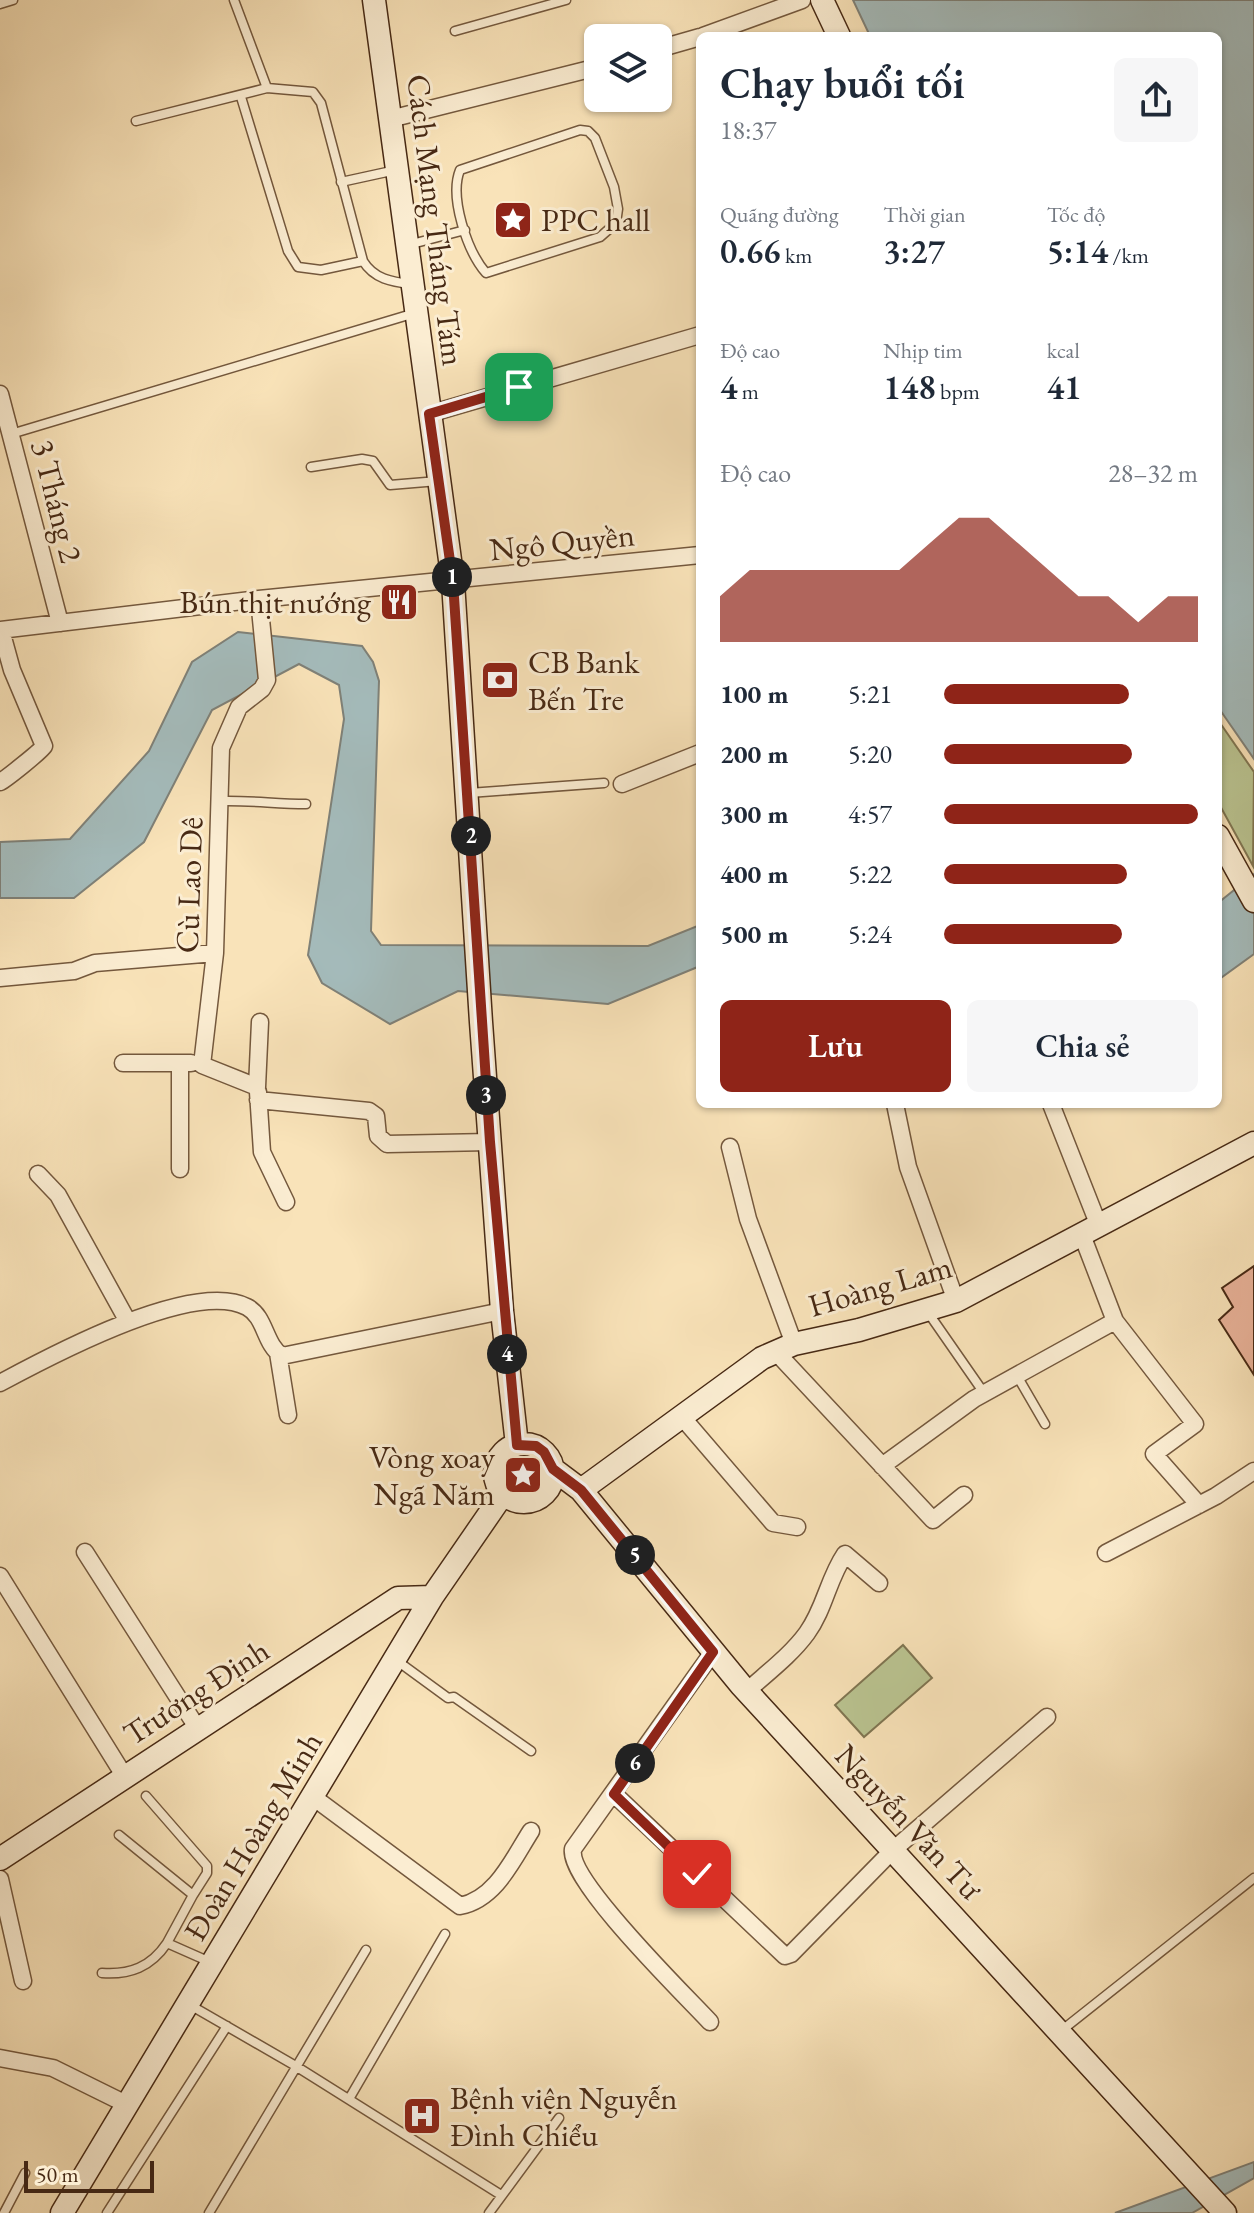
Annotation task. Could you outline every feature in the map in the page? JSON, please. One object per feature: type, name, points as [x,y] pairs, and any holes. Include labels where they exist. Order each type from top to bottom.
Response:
[{"type":"main road","name":"Cách Mạng Tháng Tám","points":[[374,0],[453,582],[490,1142]]},
{"type":"main road","points":[[822,0],[837,32]]},
{"type":"main road","points":[[1222,844],[1254,901]]},
{"type":"main road","points":[[490,1142],[502,1311],[517,1445]]},
{"type":"main road","name":"Hoàng Lam","points":[[581,1490],[785,1348],[956,1301],[1254,1143]]},
{"type":"main road","points":[[517,1445],[536,1446],[544,1452],[553,1469],[550,1487],[537,1500],[519,1502],[503,1494],[495,1475],[500,1456],[517,1445]]},
{"type":"main road","name":"Nguyễn Văn Tư","points":[[553,1469],[581,1490],[747,1691],[1222,2210]]},
{"type":"main road","name":"Đoàn Hoàng Minh","points":[[62,2213],[190,2005],[432,1597],[503,1494]]},
{"type":"main road","name":"Trương Định","points":[[0,1859],[398,1598],[432,1597]]},
{"type":"street","points":[[713,32],[802,0]]},
{"type":"street","points":[[672,45],[696,38]]},
{"type":"street","points":[[390,119],[584,70]]},
{"type":"street","points":[[429,414],[696,336]]},
{"type":"street","name":"3 Tháng 2","points":[[0,394],[60,623]]},
{"type":"street","name":"Ngô Quyền","points":[[0,630],[259,599],[696,555]]},
{"type":"street","name":"Cù Lao Dê","points":[[200,1062],[212,998],[221,748],[239,707],[262,689],[267,680],[259,599]]},
{"type":"street","points":[[0,630],[12,670],[44,746],[40,753],[20,763],[0,782]]},
{"type":"street","points":[[622,784],[696,755]]},
{"type":"street","points":[[0,978],[74,971],[95,963],[215,953]]},
{"type":"street","points":[[260,1022],[258,1094],[262,1152],[286,1202]]},
{"type":"street","points":[[123,1063],[200,1062],[258,1094],[369,1111],[376,1116],[378,1136],[387,1144],[490,1142]]},
{"type":"street","points":[[180,1063],[180,1169]]},
{"type":"street","points":[[896,1108],[912,1180],[956,1301]]},
{"type":"street","points":[[1052,1108],[1115,1321],[1195,1424],[1154,1454],[1199,1505]]},
{"type":"street","points":[[730,1147],[785,1348],[882,1466],[933,1520],[964,1495]]},
{"type":"street","points":[[38,1174],[58,1195],[127,1320]]},
{"type":"street","points":[[0,1383],[127,1320],[218,1300],[248,1307],[259,1319],[278,1353],[288,1415]]},
{"type":"street","points":[[278,1353],[282,1356],[309,1352],[502,1311]]},
{"type":"street","points":[[882,1466],[984,1393],[1115,1321]]},
{"type":"street","points":[[682,1417],[773,1523],[797,1527]]},
{"type":"street","points":[[1106,1553],[1199,1505],[1254,1471]]},
{"type":"street","points":[[85,1552],[198,1729]]},
{"type":"street","points":[[747,1691],[807,1633],[826,1597],[829,1577],[845,1554],[879,1583]]},
{"type":"street","points":[[0,1576],[125,1777]]},
{"type":"street","points":[[710,2022],[623,1929],[571,1859],[573,1849],[713,1652]]},
{"type":"street","points":[[614,1794],[785,1956],[791,1954],[892,1851],[1047,1717]]},
{"type":"street","points":[[313,1797],[460,1906],[477,1900],[492,1889],[531,1831]]},
{"type":"street","points":[[0,1879],[23,1981]]},
{"type":"street","points":[[0,2058],[53,2068],[128,2105]]},
{"type":"lane","points":[[0,4],[13,0]]},
{"type":"lane","points":[[234,0],[267,88]]},
{"type":"lane","points":[[455,31],[566,0]]},
{"type":"lane","points":[[136,121],[267,88],[313,92],[321,103],[367,269],[387,281],[412,284]]},
{"type":"lane","points":[[241,97],[288,251],[298,267],[321,270],[363,261]]},
{"type":"lane","points":[[580,130],[588,131],[595,138],[614,187],[618,209],[616,223],[605,235],[486,273],[465,230],[454,184],[460,170],[580,130]]},
{"type":"lane","points":[[341,182],[397,170]]},
{"type":"lane","points":[[407,246],[465,230]]},
{"type":"lane","points":[[11,434],[416,312]]},
{"type":"lane","points":[[311,467],[362,459],[373,461],[390,485],[438,481]]},
{"type":"lane","points":[[467,793],[604,783]]},
{"type":"lane","points":[[220,801],[261,799],[272,804],[306,804]]},
{"type":"lane","points":[[927,1310],[984,1393]]},
{"type":"lane","points":[[1016,1374],[1045,1424]]},
{"type":"lane","points":[[395,1660],[448,1698],[454,1697],[490,1719],[531,1751]]},
{"type":"lane","points":[[102,1973],[134,1971],[160,1954],[207,1873],[207,1866],[146,1796]]},
{"type":"lane","points":[[119,1835],[193,1895]]},
{"type":"lane","points":[[1060,2032],[1254,1878]]},
{"type":"lane","points":[[349,2099],[445,1934]]},
{"type":"lane","points":[[167,1943],[214,1964]]},
{"type":"lane","points":[[209,2213],[294,2065],[366,1950]]},
{"type":"lane","points":[[190,2005],[294,2065],[501,2195]]},
{"type":"lane","points":[[107,2213],[227,2026]]},
{"type":"lane","points":[[489,2213],[559,2118]]},
{"type":"lane","points":[[4,2213],[25,2173]]},
{"type":"green space","points":[[1222,726],[1254,772],[1253,866],[1222,809]]},
{"type":"green space","points":[[525,1452],[540,1458],[546,1473],[540,1488],[525,1494],[510,1488],[504,1473],[510,1458]]},
{"type":"green space","points":[[903,1645],[932,1678],[864,1737],[835,1705]]},
{"type":"water","points":[[853,0],[1254,0],[1254,759],[1222,713],[1222,32],[868,32]]},
{"type":"water","points":[[238,632],[362,646],[373,662],[379,681],[371,931],[381,945],[648,946],[696,927],[696,968],[608,1004],[458,991],[390,1024],[322,983],[308,955],[344,719],[339,685],[299,664],[212,710],[144,842],[74,898],[0,898],[0,842],[70,839],[149,751],[192,662]]},
{"type":"water","points":[[1254,874],[1254,954],[1222,977],[1222,900]]},
{"type":"water","points":[[1254,2162],[1254,2178],[1192,2213],[1115,2213]]},
{"type":"building","points":[[1254,1266],[1254,1375],[1219,1320],[1233,1307],[1222,1288]]},
{"type":"place","name":"PPC hall","points":[[513,220]]},
{"type":"place","name":"Bún thịt nướng","points":[[399,602]]},
{"type":"place","name":"CB Bank Bến Tre","points":[[500,680]]},
{"type":"place","name":"Vòng xoay Ngã Năm","points":[[523,1475]]},
{"type":"place","name":"Bệnh viện Nguyễn Đình Chiểu","points":[[422,2116]]},
{"type":"route","points":[[519,387],[429,414],[453,582],[502,1311],[517,1445],[536,1446],[550,1460],[553,1469],[581,1490],[713,1652],[671,1707],[614,1794],[697,1874]]}]
